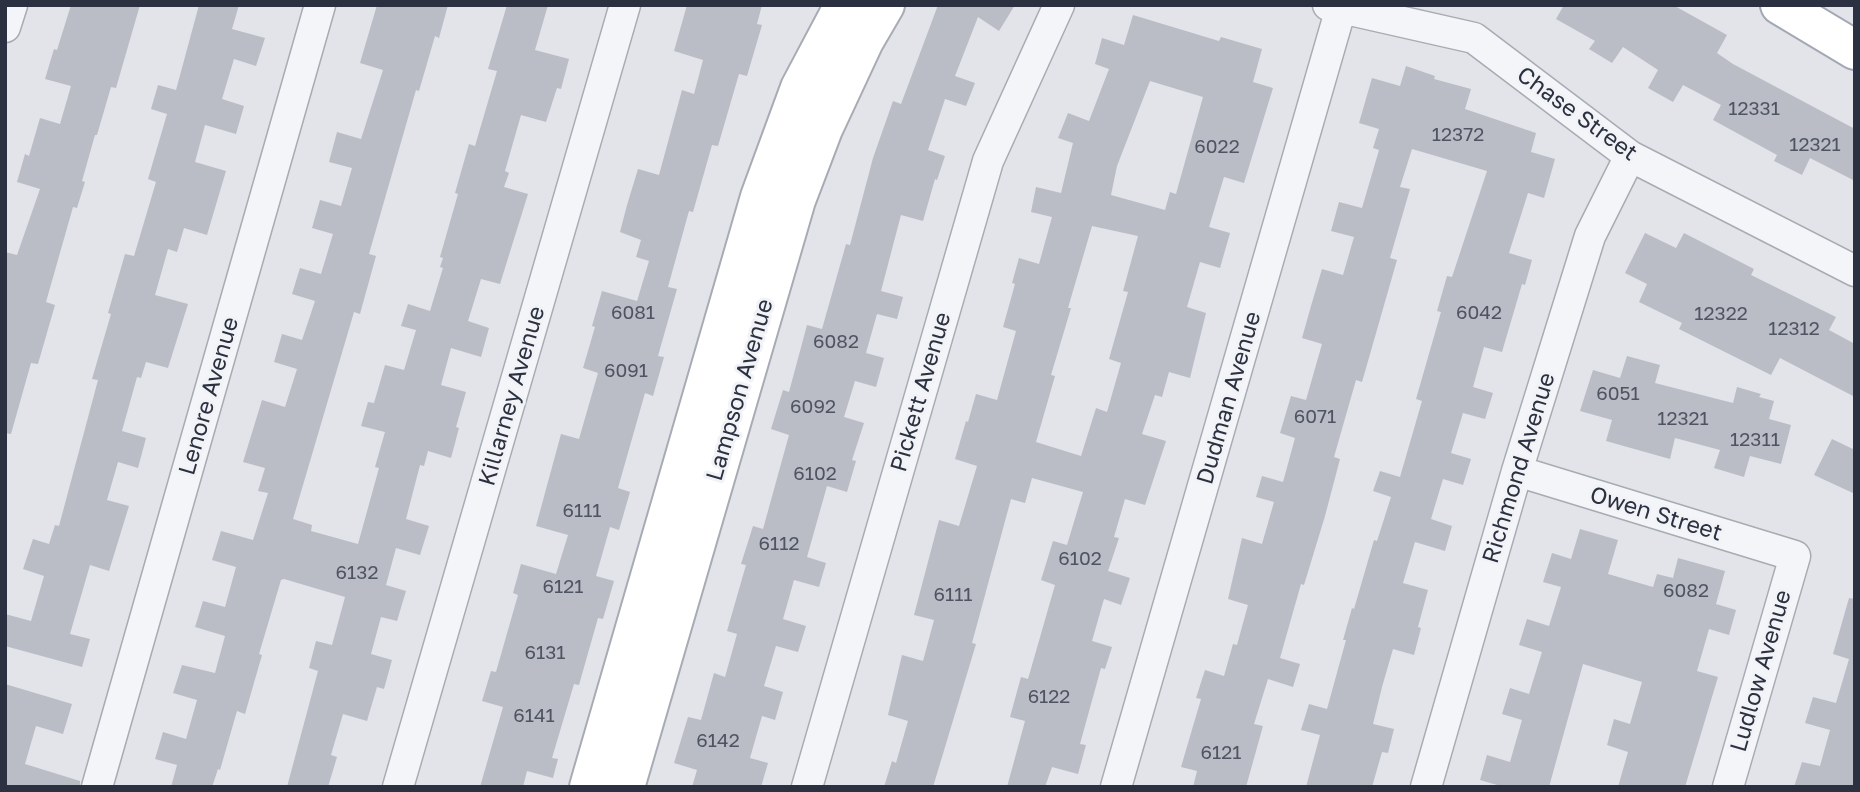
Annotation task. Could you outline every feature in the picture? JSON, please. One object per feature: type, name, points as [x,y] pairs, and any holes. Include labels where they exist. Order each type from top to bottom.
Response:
[{"type":"main road","name":"Lampson Avenue","points":[[589,787],[760,197],[800,88],[844,5]]},
{"type":"main road","name":"Lampson Avenue","points":[[625,787],[796,200],[823,129],[864,41],[885,5]]},
{"type":"main road","points":[[1780,5],[1855,50]]},
{"type":"street","points":[[5,27],[12,5]]},
{"type":"street","name":"Lenore Avenue","points":[[97,787],[320,5]]},
{"type":"street","name":"Killarney Avenue","points":[[398,787],[625,5]]},
{"type":"street","name":"Pickett Avenue","points":[[807,787],[988,161],[1059,5]]},
{"type":"street","name":"Chase Street","points":[[1334,7],[1474,38],[1630,156],[1855,271]]},
{"type":"street","name":"Dudman Avenue","points":[[1116,787],[1334,7]]},
{"type":"street","name":"Richmond Avenue","points":[[1426,787],[1517,471],[1590,236],[1630,156]]},
{"type":"street","name":"Owen Street","points":[[1517,471],[1795,556]]},
{"type":"street","name":"Ludlow Avenue","points":[[1728,787],[1795,556]]},
{"type":"building","points":[[71,5],[140,5],[116,88],[111,87],[95,135],[77,208],[73,207],[46,302],[55,305],[38,364],[31,363],[11,434],[5,433],[5,252],[17,255],[40,189],[17,182],[25,154],[29,156],[40,118],[60,124],[71,86],[45,79]]},
{"type":"building","points":[[199,5],[239,5],[232,29],[265,38],[256,66],[234,59],[222,99],[244,106],[236,134],[205,125],[195,162],[226,171],[207,235],[184,228],[177,252],[168,249],[155,295],[188,304],[168,368],[146,362],[141,378],[137,377],[122,431],[146,438],[138,468],[118,462],[107,500],[129,506],[109,571],[90,565],[70,634],[90,639],[82,667],[5,646],[5,614],[31,621],[44,576],[23,569],[33,539],[49,544],[55,525],[59,526],[98,380],[92,379],[111,314],[108,313],[125,254],[134,256],[156,182],[148,179],[167,114],[151,109],[158,85],[176,90]]},
{"type":"building","points":[[377,5],[448,5],[439,38],[435,36],[419,91],[416,90],[369,254],[376,256],[360,314],[354,312],[293,519],[312,525],[311,531],[358,544],[379,468],[375,467],[385,432],[361,426],[368,402],[374,403],[385,365],[404,370],[416,330],[401,326],[408,304],[430,311],[443,268],[440,267],[443,258],[440,257],[458,194],[455,193],[469,144],[475,146],[497,71],[488,69],[507,5],[548,5],[535,50],[569,59],[561,89],[557,88],[546,122],[521,115],[505,171],[509,173],[504,187],[528,194],[500,284],[481,279],[468,321],[489,328],[481,357],[451,348],[441,385],[466,392],[456,427],[459,428],[451,458],[428,451],[424,466],[420,465],[406,519],[429,526],[420,555],[396,548],[386,585],[406,591],[397,621],[381,617],[371,654],[392,660],[384,689],[377,687],[367,721],[343,714],[331,755],[337,757],[328,787],[287,787],[318,671],[309,668],[316,641],[332,645],[345,597],[281,580],[245,714],[237,711],[220,770],[218,769],[212,787],[171,787],[177,765],[155,759],[163,732],[186,739],[197,700],[173,693],[182,665],[215,673],[225,636],[195,627],[203,601],[225,607],[236,567],[212,560],[221,531],[253,540],[268,493],[258,491],[265,468],[243,462],[262,400],[285,407],[297,369],[274,362],[282,334],[302,340],[315,301],[292,294],[300,268],[321,274],[333,234],[312,228],[320,200],[341,206],[352,168],[329,162],[337,132],[361,139],[383,70],[360,63]]},
{"type":"building","points":[[687,5],[762,5],[757,24],[762,25],[747,76],[739,74],[718,146],[712,145],[693,212],[689,211],[668,287],[677,289],[658,356],[664,357],[653,396],[645,393],[618,488],[630,492],[619,530],[610,527],[596,576],[614,581],[603,619],[598,618],[579,685],[574,684],[552,758],[558,759],[553,778],[527,771],[523,787],[480,787],[503,707],[482,701],[491,671],[496,672],[518,595],[513,593],[521,564],[556,574],[568,535],[536,526],[561,434],[579,439],[598,373],[583,368],[602,291],[637,301],[649,261],[636,257],[641,240],[620,232],[638,169],[659,175],[682,90],[694,94],[703,60],[674,51]]},
{"type":"building","points":[[938,5],[1015,5],[999,31],[978,17],[955,76],[975,83],[966,106],[945,99],[928,150],[945,156],[923,221],[901,215],[881,291],[903,297],[897,319],[877,314],[866,353],[884,358],[876,387],[855,381],[844,417],[864,423],[852,460],[856,461],[847,492],[827,486],[807,557],[826,563],[819,587],[794,580],[783,619],[806,626],[798,652],[776,646],[764,686],[783,692],[775,720],[762,716],[750,758],[768,763],[761,787],[692,787],[697,770],[674,763],[688,717],[701,720],[714,673],[725,677],[737,634],[727,631],[746,565],[741,564],[753,526],[763,529],[789,435],[771,429],[783,390],[789,392],[807,325],[822,329],[846,244],[850,245],[873,158],[893,101],[901,104]]},
{"type":"building","points":[[1564,5],[1673,5],[1727,35],[1717,53],[1855,129],[1855,181],[1810,158],[1802,175],[1774,161],[1777,155],[1713,120],[1721,105],[1683,85],[1673,102],[1648,88],[1658,70],[1623,47],[1612,63],[1589,49],[1595,41],[1556,19]]},
{"type":"building","points":[[1133,15],[1219,41],[1221,37],[1262,49],[1253,82],[1273,88],[1244,183],[1224,177],[1209,227],[1230,233],[1220,268],[1200,262],[1187,307],[1206,313],[1190,378],[1169,372],[1162,397],[1155,395],[1142,434],[1166,441],[1145,505],[1125,499],[1114,537],[1119,538],[1108,571],[1130,578],[1121,605],[1104,599],[1092,641],[1112,647],[1105,669],[1101,668],[1080,744],[1086,745],[1078,774],[1052,767],[1045,787],[1007,787],[1025,721],[1010,717],[1021,677],[1028,679],[1055,585],[1041,580],[1053,541],[1067,545],[1083,492],[1032,478],[1025,503],[1011,499],[972,643],[976,644],[933,787],[884,787],[892,761],[896,763],[908,721],[888,715],[902,655],[923,661],[934,620],[914,615],[939,520],[959,526],[977,466],[955,459],[966,421],[968,422],[976,394],[997,400],[1016,331],[1003,327],[1019,258],[1039,264],[1052,217],[1031,212],[1036,187],[1061,193],[1073,143],[1058,138],[1068,113],[1089,121],[1109,69],[1095,64],[1102,38],[1124,45]],"holes":[[[1150,81],[1203,97],[1176,194],[1170,192],[1165,210],[1111,195],[1117,166]],[[1092,226],[1138,236],[1123,291],[1128,292],[1109,359],[1121,363],[1107,412],[1096,408],[1081,456],[1036,442],[1055,376],[1051,375],[1071,308],[1068,308]]]},
{"type":"building","points":[[1406,66],[1435,76],[1434,79],[1471,89],[1465,109],[1536,133],[1531,152],[1555,159],[1544,198],[1528,193],[1509,253],[1532,260],[1502,352],[1484,347],[1473,387],[1493,393],[1485,419],[1463,413],[1451,453],[1471,459],[1463,485],[1443,479],[1431,519],[1452,526],[1445,551],[1415,542],[1403,583],[1428,590],[1414,655],[1393,649],[1382,687],[1373,724],[1394,729],[1388,753],[1382,752],[1372,787],[1306,787],[1320,735],[1301,730],[1309,704],[1327,709],[1352,608],[1354,609],[1374,540],[1377,541],[1391,497],[1373,491],[1380,471],[1400,477],[1422,401],[1416,399],[1441,312],[1437,311],[1447,276],[1452,277],[1487,171],[1412,149],[1400,187],[1410,189],[1390,258],[1397,260],[1362,382],[1356,380],[1334,457],[1340,459],[1325,516],[1304,585],[1301,584],[1280,658],[1300,664],[1293,687],[1268,679],[1254,724],[1263,726],[1246,787],[1193,787],[1197,771],[1181,767],[1201,699],[1196,698],[1205,670],[1224,676],[1233,644],[1237,645],[1248,605],[1228,599],[1242,538],[1262,544],[1274,502],[1256,497],[1262,476],[1283,482],[1295,438],[1280,433],[1291,396],[1306,400],[1322,344],[1302,338],[1322,269],[1343,275],[1354,237],[1331,231],[1339,202],[1362,208],[1379,150],[1373,148],[1379,129],[1359,123],[1372,78],[1400,86]]},
{"type":"building","points":[[1645,233],[1676,248],[1684,233],[1754,269],[1751,275],[1836,317],[1829,330],[1855,344],[1855,397],[1780,358],[1771,375],[1679,329],[1682,323],[1639,302],[1647,284],[1625,273]]},
{"type":"building","points":[[1627,356],[1660,365],[1655,383],[1733,403],[1737,387],[1774,401],[1769,419],[1791,425],[1781,464],[1750,456],[1744,477],[1714,468],[1720,450],[1675,438],[1670,459],[1606,441],[1612,420],[1580,411],[1593,370],[1620,378]]},
{"type":"building","points":[[1832,439],[1855,450],[1855,494],[1814,475]]},
{"type":"building","points":[[1580,529],[1618,540],[1608,574],[1653,587],[1657,574],[1673,578],[1678,558],[1725,571],[1716,604],[1736,610],[1729,635],[1709,629],[1697,671],[1718,677],[1685,787],[1618,787],[1628,752],[1607,745],[1614,719],[1630,724],[1642,682],[1583,664],[1549,787],[1504,787],[1480,780],[1487,755],[1510,762],[1522,720],[1502,714],[1510,688],[1529,694],[1542,652],[1519,645],[1527,619],[1549,626],[1561,587],[1543,582],[1552,553],[1571,559]]},
{"type":"building","points":[[1849,598],[1855,599],[1855,787],[1794,787],[1802,762],[1820,766],[1830,730],[1805,723],[1813,697],[1836,703],[1849,659],[1833,654]]},
{"type":"building","points":[[5,684],[72,704],[63,734],[36,726],[25,764],[80,781],[80,787],[5,787]]}]
